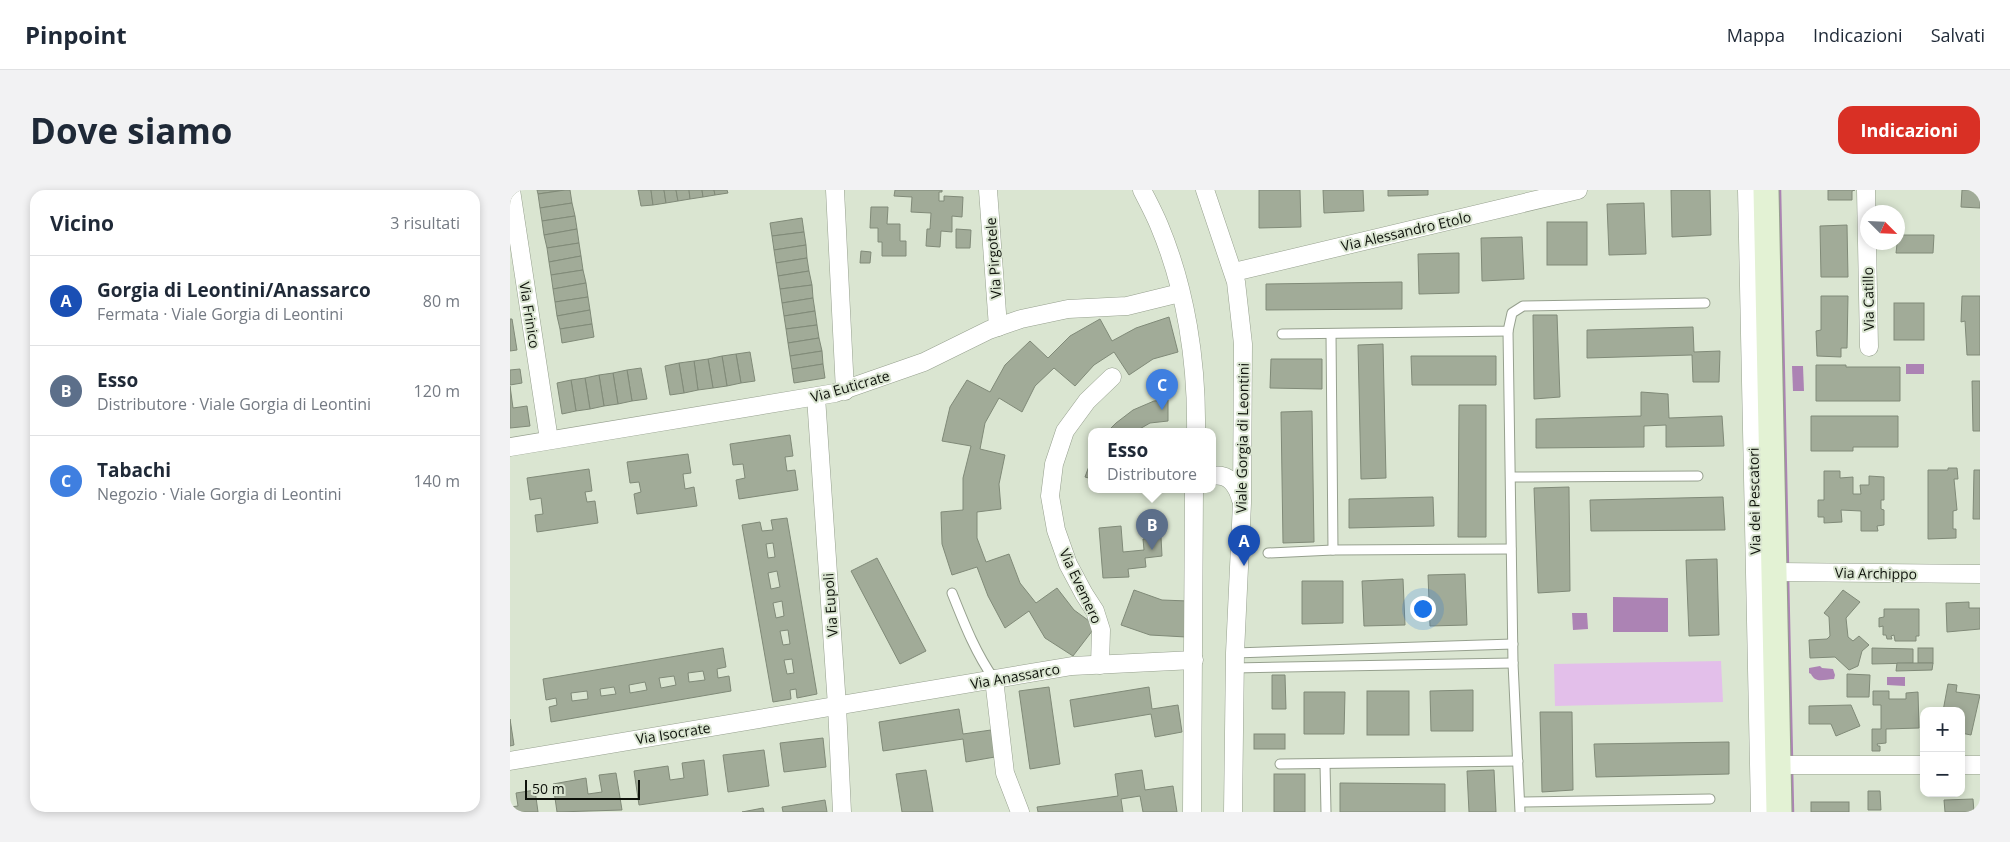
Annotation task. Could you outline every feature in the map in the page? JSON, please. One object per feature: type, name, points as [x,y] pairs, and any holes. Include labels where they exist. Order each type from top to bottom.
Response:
[{"type":"street","name":"Via Frinico","points":[[511,190],[549,440]]},
{"type":"street","points":[[834,190],[845,391]]},
{"type":"street","name":"Via Pirgotele","points":[[988,190],[998,327]]},
{"type":"street","points":[[1142,190],[1160,226],[1180,293],[1194,373],[1196,428]]},
{"type":"street","name":"Viale Gorgia di Leontini","points":[[1205,190],[1234,272],[1239,297],[1243,344],[1242,502],[1234,660],[1233,812]]},
{"type":"street","name":"Via Alessandro Etolo","points":[[1234,272],[1578,190]]},
{"type":"street","name":"Via dei Pescatori","points":[[1747,190],[1760,812]]},
{"type":"street","name":"Via dei Pescatori","points":[[1766,190],[1782,573],[1787,765],[1778,812]]},
{"type":"street","name":"Via Catillo","points":[[1866,190],[1869,347]]},
{"type":"street","name":"Via Euticrate","points":[[510,447],[816,398],[845,391],[924,362],[998,327],[1021,319],[1068,310],[1127,306],[1180,293]]},
{"type":"street","name":"Via Evemero","points":[[1100,665],[1101,630],[1095,611],[1068,564],[1056,530],[1050,496],[1054,464],[1066,431],[1087,400],[1112,378]]},
{"type":"street","name":"Via Eupoli","points":[[816,398],[837,706],[842,812]]},
{"type":"street","points":[[1216,466],[1222,467],[1231,464],[1239,453],[1243,442]]},
{"type":"street","points":[[1216,476],[1224,476],[1234,483],[1242,502]]},
{"type":"street","points":[[1192,812],[1196,493]]},
{"type":"street","name":"Via Archippo","points":[[1782,573],[1980,574]]},
{"type":"street","name":"Via Anassarco","points":[[837,706],[1072,666],[1194,660]]},
{"type":"street","points":[[994,680],[1005,773],[1020,812]]},
{"type":"street","name":"Via Isocrate","points":[[510,760],[837,706]]},
{"type":"street","points":[[1787,765],[1920,765]]},
{"type":"street","points":[[1965,765],[1980,765]]},
{"type":"lane","points":[[1520,812],[1513,662],[1512,477],[1508,331],[1512,313],[1523,306],[1706,303]]},
{"type":"lane","points":[[1282,334],[1508,331]]},
{"type":"lane","points":[[1331,334],[1332,550]]},
{"type":"lane","points":[[1512,477],[1698,476]]},
{"type":"lane","points":[[1268,553],[1332,550],[1512,549]]},
{"type":"lane","points":[[952,593],[968,636],[981,661],[994,680]]},
{"type":"lane","points":[[1234,660],[1322,650],[1513,644]]},
{"type":"lane","points":[[1452,646],[1453,664]]},
{"type":"lane","points":[[1385,648],[1386,665]]},
{"type":"lane","points":[[1322,650],[1322,666]]},
{"type":"lane","points":[[1234,660],[1322,666],[1513,662]]},
{"type":"lane","points":[[1280,764],[1518,761]]},
{"type":"lane","points":[[1325,764],[1326,812]]},
{"type":"lane","points":[[1520,802],[1710,799]]},
{"type":"shaded area","points":[[1906,364],[1924,364],[1924,374],[1906,374]]},
{"type":"shaded area","points":[[1792,366],[1803,366],[1804,391],[1793,391]]},
{"type":"shaded area","points":[[1613,597],[1668,598],[1668,632],[1613,632]]},
{"type":"shaded area","points":[[1572,613],[1587,613],[1588,629],[1573,630]]},
{"type":"shaded area","points":[[1721,661],[1723,702],[1555,706],[1554,664]]},
{"type":"shaded area","points":[[1820,666],[1833,669],[1834,679],[1818,680],[1809,673],[1809,668]]},
{"type":"shaded area","points":[[1887,677],[1905,677],[1905,686],[1887,685]]},
{"type":"building","points":[[537,190],[565,190],[538,194]]},
{"type":"building","points":[[570,190],[572,203],[540,208],[538,194]]},
{"type":"building","points":[[638,190],[651,190],[653,205],[641,206]]},
{"type":"building","points":[[651,190],[664,190],[666,203],[653,205]]},
{"type":"building","points":[[664,190],[676,190],[678,201],[666,203]]},
{"type":"building","points":[[676,190],[689,190],[690,199],[678,201]]},
{"type":"building","points":[[689,190],[702,190],[703,197],[690,199]]},
{"type":"building","points":[[702,190],[714,190],[715,195],[703,197]]},
{"type":"building","points":[[714,190],[727,190],[728,193],[715,195]]},
{"type":"building","points":[[895,190],[942,190],[942,192],[939,192],[939,201],[944,201],[944,196],[963,197],[962,217],[952,216],[952,232],[941,231],[940,247],[926,246],[927,229],[930,229],[931,213],[911,212],[912,197],[894,196]]},
{"type":"building","points":[[1259,190],[1300,190],[1301,227],[1259,228]]},
{"type":"building","points":[[1323,190],[1363,190],[1364,211],[1324,213]]},
{"type":"building","points":[[1388,190],[1428,190],[1428,195],[1388,196]]},
{"type":"building","points":[[1671,190],[1710,190],[1711,235],[1672,237]]},
{"type":"building","points":[[1828,190],[1855,190],[1852,191],[1852,200],[1828,200]]},
{"type":"building","points":[[1962,190],[1980,190],[1980,208],[1961,207]]},
{"type":"building","points":[[572,203],[575,216],[542,221],[540,208]]},
{"type":"building","points":[[1644,203],[1646,254],[1609,255],[1607,204]]},
{"type":"building","points":[[871,207],[888,207],[887,224],[900,224],[900,241],[906,241],[906,256],[882,256],[882,242],[878,242],[878,228],[870,228]]},
{"type":"building","points":[[575,216],[577,229],[544,235],[542,221]]},
{"type":"building","points":[[802,218],[804,232],[772,236],[770,223]]},
{"type":"building","points":[[1547,222],[1587,222],[1587,265],[1547,265]]},
{"type":"building","points":[[1847,225],[1848,277],[1821,277],[1820,226]]},
{"type":"building","points":[[577,229],[579,243],[547,248],[544,235]]},
{"type":"building","points":[[956,229],[971,230],[970,248],[956,248]]},
{"type":"building","points":[[804,232],[806,245],[774,250],[772,236]]},
{"type":"building","points":[[1905,235],[1934,235],[1933,253],[1896,253],[1896,250],[1905,250]]},
{"type":"building","points":[[1522,237],[1524,279],[1482,281],[1481,238]]},
{"type":"building","points":[[579,243],[581,256],[549,262],[547,248]]},
{"type":"building","points":[[806,245],[807,258],[776,263],[774,250]]},
{"type":"building","points":[[861,251],[871,252],[870,263],[860,263]]},
{"type":"building","points":[[1459,253],[1459,293],[1419,294],[1418,254]]},
{"type":"building","points":[[581,256],[583,270],[551,275],[549,262]]},
{"type":"building","points":[[807,258],[809,271],[778,276],[776,263]]},
{"type":"building","points":[[583,270],[586,283],[553,289],[551,275]]},
{"type":"building","points":[[809,271],[812,285],[780,289],[778,276]]},
{"type":"building","points":[[1402,282],[1402,309],[1266,310],[1266,284]]},
{"type":"building","points":[[586,283],[588,297],[555,302],[553,289]]},
{"type":"building","points":[[812,285],[813,298],[782,303],[780,289]]},
{"type":"building","points":[[1821,296],[1848,296],[1847,348],[1841,348],[1841,357],[1817,356],[1816,331],[1821,330]]},
{"type":"building","points":[[1962,296],[1980,296],[1980,355],[1967,355],[1965,321],[1961,322]]},
{"type":"building","points":[[588,297],[590,310],[557,316],[555,302]]},
{"type":"building","points":[[813,298],[815,311],[784,316],[782,303]]},
{"type":"building","points":[[1894,303],[1924,303],[1924,340],[1894,340]]},
{"type":"building","points":[[590,310],[592,324],[560,329],[557,316]]},
{"type":"building","points":[[815,311],[817,325],[786,329],[784,316]]},
{"type":"building","points":[[1533,315],[1557,315],[1560,397],[1534,399]]},
{"type":"building","points":[[1169,317],[1178,352],[1153,359],[1129,375],[1114,352],[1094,365],[1075,386],[1054,368],[1035,386],[1022,412],[999,398],[985,423],[980,449],[1005,455],[999,484],[1001,509],[977,512],[977,538],[986,562],[1009,554],[1020,583],[1036,603],[1057,588],[1074,610],[1096,626],[1073,656],[1045,638],[1029,611],[1005,628],[988,596],[977,567],[952,575],[942,544],[941,512],[963,510],[963,478],[971,446],[942,441],[950,407],[967,380],[990,392],[1005,365],[1030,341],[1048,358],[1070,336],[1100,319],[1112,341],[1136,328]]},
{"type":"building","points":[[510,319],[512,319],[517,350],[510,351]]},
{"type":"building","points":[[592,324],[594,337],[562,343],[560,329]]},
{"type":"building","points":[[817,325],[819,338],[788,343],[786,329]]},
{"type":"building","points":[[1693,327],[1694,352],[1720,351],[1719,382],[1693,382],[1692,355],[1587,358],[1587,330]]},
{"type":"building","points":[[819,338],[822,351],[790,356],[788,343]]},
{"type":"building","points":[[1383,344],[1386,478],[1361,479],[1358,345]]},
{"type":"building","points":[[822,351],[823,364],[792,369],[790,356]]},
{"type":"building","points":[[750,352],[755,381],[741,383],[736,354]]},
{"type":"building","points":[[736,354],[741,383],[727,386],[722,356]]},
{"type":"building","points":[[722,356],[727,386],[713,388],[708,359]]},
{"type":"building","points":[[1411,356],[1496,356],[1496,385],[1412,385]]},
{"type":"building","points":[[708,359],[713,388],[698,390],[694,361]]},
{"type":"building","points":[[1271,359],[1322,359],[1322,389],[1270,388]]},
{"type":"building","points":[[694,361],[698,390],[684,393],[679,363]]},
{"type":"building","points":[[679,363],[684,393],[670,395],[665,366]]},
{"type":"building","points":[[823,364],[825,378],[794,383],[792,369]]},
{"type":"building","points":[[1816,365],[1900,367],[1900,401],[1816,401]]},
{"type":"building","points":[[641,368],[647,399],[632,401],[627,370]]},
{"type":"building","points":[[520,369],[522,383],[510,385],[510,370]]},
{"type":"building","points":[[627,370],[632,401],[618,404],[613,373]]},
{"type":"building","points":[[613,373],[618,404],[604,406],[599,375]]},
{"type":"building","points":[[599,375],[604,406],[590,409],[585,378]]},
{"type":"building","points":[[585,378],[590,409],[576,411],[571,380]]},
{"type":"building","points":[[571,380],[576,411],[562,414],[557,383]]},
{"type":"building","points":[[1972,381],[1980,381],[1980,431],[1973,431]]},
{"type":"building","points":[[510,386],[513,408],[527,406],[530,426],[510,428]]},
{"type":"building","points":[[1641,392],[1668,394],[1669,418],[1722,416],[1724,446],[1666,447],[1666,425],[1644,426],[1644,447],[1536,448],[1536,419],[1641,416]]},
{"type":"building","points":[[1168,400],[1168,421],[1150,423],[1141,428],[1111,428],[1133,410],[1154,401]]},
{"type":"building","points":[[1459,405],[1486,405],[1486,537],[1458,537]]},
{"type":"building","points":[[1312,411],[1314,542],[1283,543],[1281,412]]},
{"type":"building","points":[[1811,416],[1898,416],[1898,447],[1853,447],[1853,451],[1811,451]]},
{"type":"building","points":[[790,435],[793,456],[785,457],[787,471],[795,470],[798,490],[739,499],[736,480],[745,478],[743,464],[733,465],[730,444]]},
{"type":"building","points":[[688,454],[691,473],[683,474],[685,489],[694,487],[697,506],[637,514],[634,494],[641,492],[639,482],[630,483],[627,462]]},
{"type":"building","points":[[1948,468],[1957,468],[1958,479],[1954,479],[1957,510],[1953,511],[1953,529],[1956,529],[1956,538],[1928,539],[1928,470],[1948,470]]},
{"type":"building","points":[[589,469],[592,491],[585,492],[587,502],[595,501],[598,523],[537,532],[535,515],[543,514],[541,498],[530,500],[527,478]]},
{"type":"building","points":[[1974,470],[1980,470],[1980,519],[1973,519]]},
{"type":"building","points":[[1824,471],[1840,471],[1840,478],[1853,477],[1853,494],[1861,494],[1860,485],[1869,485],[1869,476],[1884,477],[1884,500],[1881,500],[1881,509],[1884,510],[1884,525],[1877,526],[1878,531],[1861,531],[1861,511],[1841,510],[1842,522],[1824,523],[1824,517],[1818,517],[1818,500],[1824,500]]},
{"type":"building","points":[[1569,487],[1570,591],[1538,593],[1534,488]]},
{"type":"building","points":[[1433,497],[1434,526],[1349,528],[1349,499]]},
{"type":"building","points":[[1723,497],[1725,530],[1591,531],[1590,500]]},
{"type":"building","points":[[787,518],[817,694],[797,698],[796,689],[790,690],[791,699],[773,702],[742,525],[760,522],[762,531],[773,530],[771,520]],"holes":[[[773,543],[775,557],[768,558],[766,544]],[[777,571],[780,587],[771,589],[768,573]],[[782,601],[784,616],[776,618],[773,603]],[[788,630],[790,644],[783,645],[780,631]],[[792,659],[794,673],[787,674],[784,660]]]},
{"type":"building","points":[[1121,526],[1123,552],[1144,550],[1143,539],[1161,537],[1162,556],[1145,558],[1146,567],[1128,569],[1129,577],[1103,578],[1099,528]]},
{"type":"building","points":[[877,558],[926,651],[900,664],[851,571]]},
{"type":"building","points":[[1717,559],[1719,635],[1689,636],[1686,560]]},
{"type":"building","points":[[1465,574],[1467,625],[1430,626],[1428,575]]},
{"type":"building","points":[[1403,579],[1405,625],[1364,626],[1362,581]]},
{"type":"building","points":[[1302,581],[1343,581],[1343,623],[1302,624]]},
{"type":"building","points":[[1134,590],[1162,600],[1188,601],[1186,637],[1150,635],[1121,625]]},
{"type":"building","points":[[1843,590],[1860,602],[1846,618],[1848,637],[1853,641],[1859,636],[1869,645],[1862,651],[1858,666],[1849,670],[1835,657],[1810,658],[1809,640],[1827,639],[1830,636],[1829,617],[1824,613]]},
{"type":"building","points":[[1969,602],[1969,608],[1980,608],[1980,629],[1947,632],[1946,603]]},
{"type":"building","points":[[1884,609],[1919,609],[1919,636],[1916,636],[1916,641],[1895,641],[1894,635],[1891,636],[1892,639],[1887,639],[1886,635],[1883,635],[1883,626],[1879,627],[1879,618],[1884,617]]},
{"type":"building","points":[[723,648],[726,667],[717,669],[718,678],[729,676],[731,691],[551,722],[549,707],[557,705],[556,698],[546,700],[543,679]],"holes":[[[703,671],[705,680],[689,682],[688,673]],[[674,676],[676,685],[661,688],[659,678]],[[645,682],[647,690],[630,693],[629,685]],[[614,687],[616,694],[601,696],[600,689]],[[587,691],[588,699],[572,701],[571,693]]]},
{"type":"building","points":[[1872,648],[1913,649],[1913,663],[1872,664]]},
{"type":"building","points":[[1918,648],[1933,648],[1933,663],[1918,663]]},
{"type":"building","points":[[1897,663],[1933,663],[1932,670],[1896,671]]},
{"type":"building","points":[[1847,674],[1870,675],[1869,697],[1847,697]]},
{"type":"building","points":[[1272,675],[1285,675],[1286,709],[1272,709]]},
{"type":"building","points":[[1948,684],[1957,685],[1956,692],[1980,695],[1971,735],[1965,734],[1965,707],[1944,707]]},
{"type":"building","points":[[1049,687],[1060,764],[1030,769],[1019,691]]},
{"type":"building","points":[[1149,687],[1152,709],[1178,705],[1182,732],[1155,737],[1151,714],[1074,727],[1070,700]]},
{"type":"building","points":[[1473,690],[1473,731],[1431,731],[1430,691]]},
{"type":"building","points":[[1367,691],[1409,691],[1409,735],[1367,735]]},
{"type":"building","points":[[1873,691],[1889,691],[1889,699],[1906,699],[1906,693],[1918,692],[1919,728],[1886,729],[1886,743],[1877,744],[1880,746],[1880,751],[1872,751],[1872,729],[1881,729],[1881,705],[1873,705]]},
{"type":"building","points":[[1304,692],[1345,692],[1344,734],[1304,734]]},
{"type":"building","points":[[1851,705],[1860,726],[1836,736],[1831,724],[1809,724],[1809,706]]},
{"type":"building","points":[[959,709],[963,734],[991,730],[995,757],[966,762],[963,739],[883,751],[879,722]]},
{"type":"building","points":[[1540,712],[1572,712],[1573,790],[1542,792]]},
{"type":"building","points":[[510,719],[514,745],[510,746]]},
{"type":"building","points":[[1254,734],[1285,734],[1285,749],[1254,749]]},
{"type":"building","points":[[823,738],[826,767],[784,772],[780,743]]},
{"type":"building","points":[[1729,742],[1729,774],[1596,777],[1594,744]]},
{"type":"building","points":[[764,750],[769,786],[728,792],[723,755]]},
{"type":"building","points":[[704,760],[708,795],[639,805],[634,771],[668,766],[670,780],[684,778],[682,763]]},
{"type":"building","points":[[926,770],[933,812],[902,812],[896,774]]},
{"type":"building","points":[[1142,770],[1145,790],[1173,786],[1177,812],[1143,812],[1140,796],[1121,799],[1123,812],[1038,812],[1037,807],[1118,796],[1115,774]]},
{"type":"building","points":[[1494,770],[1496,812],[1469,812],[1467,771]]},
{"type":"building","points":[[616,773],[622,810],[557,812],[553,784],[586,778],[588,794],[602,792],[599,775]]},
{"type":"building","points":[[1274,774],[1305,774],[1305,812],[1274,812]]},
{"type":"building","points":[[1340,783],[1445,784],[1445,812],[1340,812]]},
{"type":"building","points":[[535,790],[538,812],[510,812],[510,807],[518,806],[516,793]]},
{"type":"building","points":[[1868,791],[1880,791],[1881,810],[1868,810]]},
{"type":"building","points":[[1973,799],[1974,812],[1945,812],[1944,800]]},
{"type":"building","points":[[825,800],[827,812],[783,812],[782,807]]},
{"type":"building","points":[[1811,802],[1849,802],[1849,812],[1811,812]]},
{"type":"building","points":[[763,808],[764,812],[742,812]]},
{"type":"waterway","points":[[1779,190],[1787,568]]},
{"type":"waterway","points":[[1787,576],[1791,761]]},
{"type":"waterway","points":[[1791,768],[1792,812]]},
{"type":"place","name":"Tabachi","points":[[1162,410]]},
{"type":"place","name":"Esso","points":[[1152,550]]},
{"type":"place","name":"Gorgia di Leontini/Anassarco","points":[[1244,566]]}]
